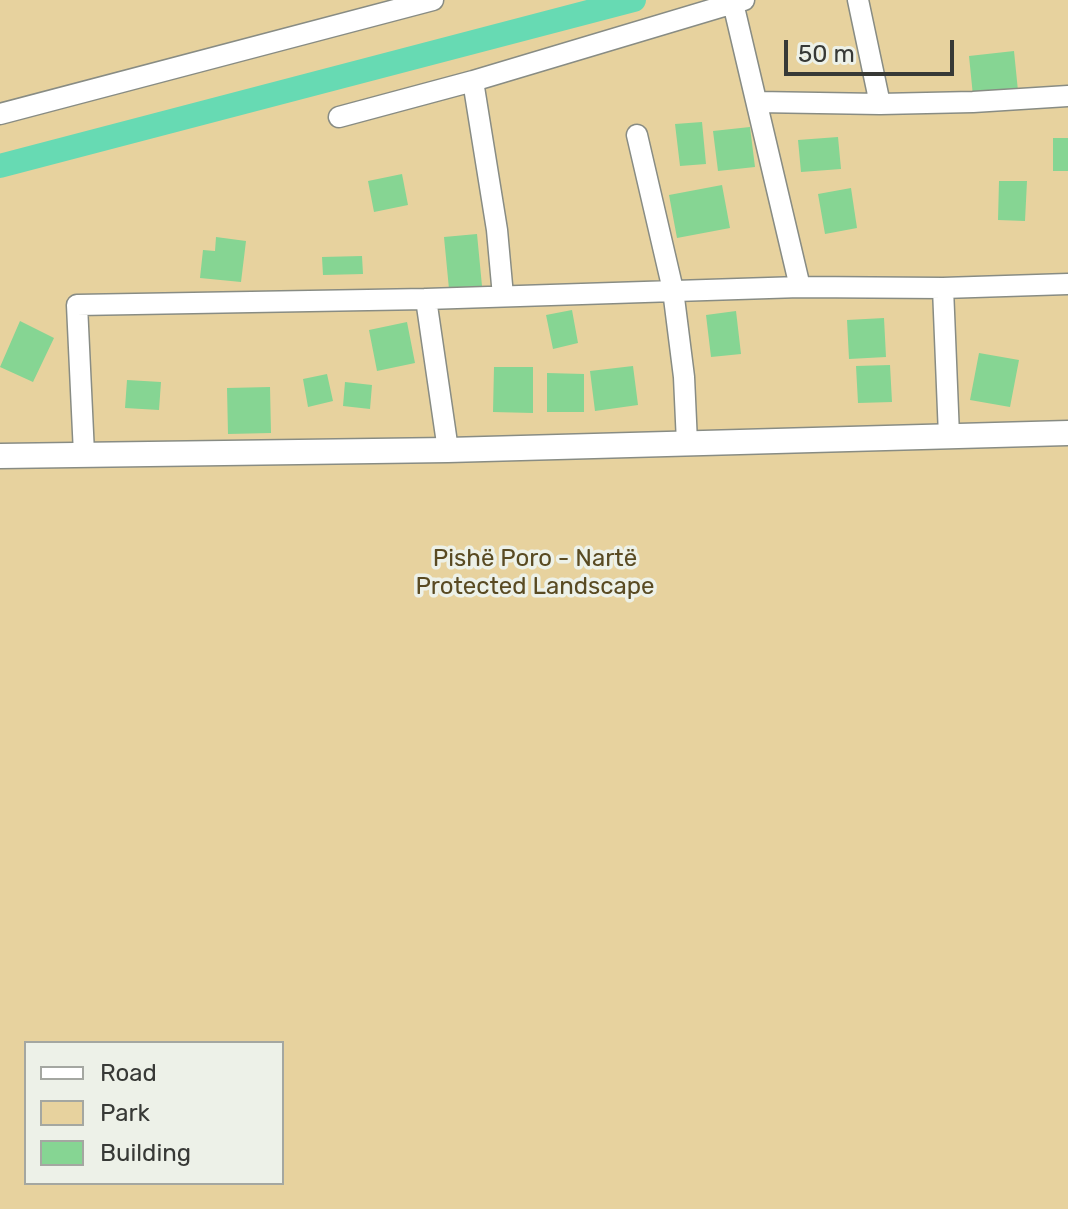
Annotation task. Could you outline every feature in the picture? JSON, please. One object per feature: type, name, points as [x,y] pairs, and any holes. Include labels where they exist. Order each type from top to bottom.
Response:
[{"type":"street","points":[[0,114],[433,0]]},
{"type":"street","points":[[858,0],[880,104]]},
{"type":"street","points":[[339,117],[473,81],[739,2],[757,102],[800,287]]},
{"type":"street","points":[[473,81],[497,230],[503,296]]},
{"type":"street","points":[[757,102],[880,104],[1068,96]]},
{"type":"street","points":[[637,135],[673,290],[684,377],[687,443]]},
{"type":"street","points":[[84,454],[77,305],[426,299],[800,287],[943,288],[1068,284]]},
{"type":"street","points":[[943,288],[949,436]]},
{"type":"street","points":[[426,299],[448,450]]},
{"type":"street","points":[[0,456],[448,450],[1068,433]]},
{"type":"green space","name":"Pishë Poro - Nartë Protected Landscape","points":[[0,0],[1068,0],[1068,1209],[0,1209]]},
{"type":"building","points":[[1014,51],[1018,91],[973,96],[969,56]]},
{"type":"building","points":[[702,122],[706,164],[680,166],[675,124]]},
{"type":"building","points":[[750,127],[755,167],[718,171],[713,131]]},
{"type":"building","points":[[838,137],[841,169],[801,172],[798,140]]},
{"type":"building","points":[[1053,138],[1068,138],[1068,171],[1053,171]]},
{"type":"building","points":[[402,174],[408,205],[374,212],[368,181]]},
{"type":"building","points":[[999,181],[1027,181],[1025,221],[998,220]]},
{"type":"building","points":[[722,185],[730,228],[677,238],[669,195]]},
{"type":"building","points":[[851,188],[857,228],[825,234],[818,194]]},
{"type":"building","points":[[477,234],[482,286],[449,289],[444,237]]},
{"type":"building","points":[[216,237],[246,241],[241,282],[200,278],[203,250],[215,251]]},
{"type":"building","points":[[362,256],[363,274],[323,275],[322,257]]},
{"type":"building","points":[[572,310],[578,343],[553,349],[546,315]]},
{"type":"building","points":[[736,311],[741,354],[711,357],[706,315]]},
{"type":"building","points":[[884,318],[886,357],[849,359],[847,320]]},
{"type":"building","points":[[20,321],[54,338],[33,382],[0,367]]},
{"type":"building","points":[[407,322],[415,363],[377,371],[369,330]]},
{"type":"building","points":[[979,353],[1019,360],[1010,407],[970,400]]},
{"type":"building","points":[[890,365],[892,402],[858,403],[856,366]]},
{"type":"building","points":[[633,366],[638,405],[595,411],[590,371]]},
{"type":"building","points":[[494,367],[533,367],[533,413],[493,412]]},
{"type":"building","points":[[547,373],[584,374],[584,412],[547,412]]},
{"type":"building","points":[[327,374],[333,401],[308,407],[303,379]]},
{"type":"building","points":[[127,380],[161,382],[159,410],[125,408]]},
{"type":"building","points":[[345,382],[372,385],[370,409],[343,406]]},
{"type":"building","points":[[270,387],[271,433],[228,434],[227,388]]},
{"type":"waterway","points":[[0,166],[634,0]]}]
